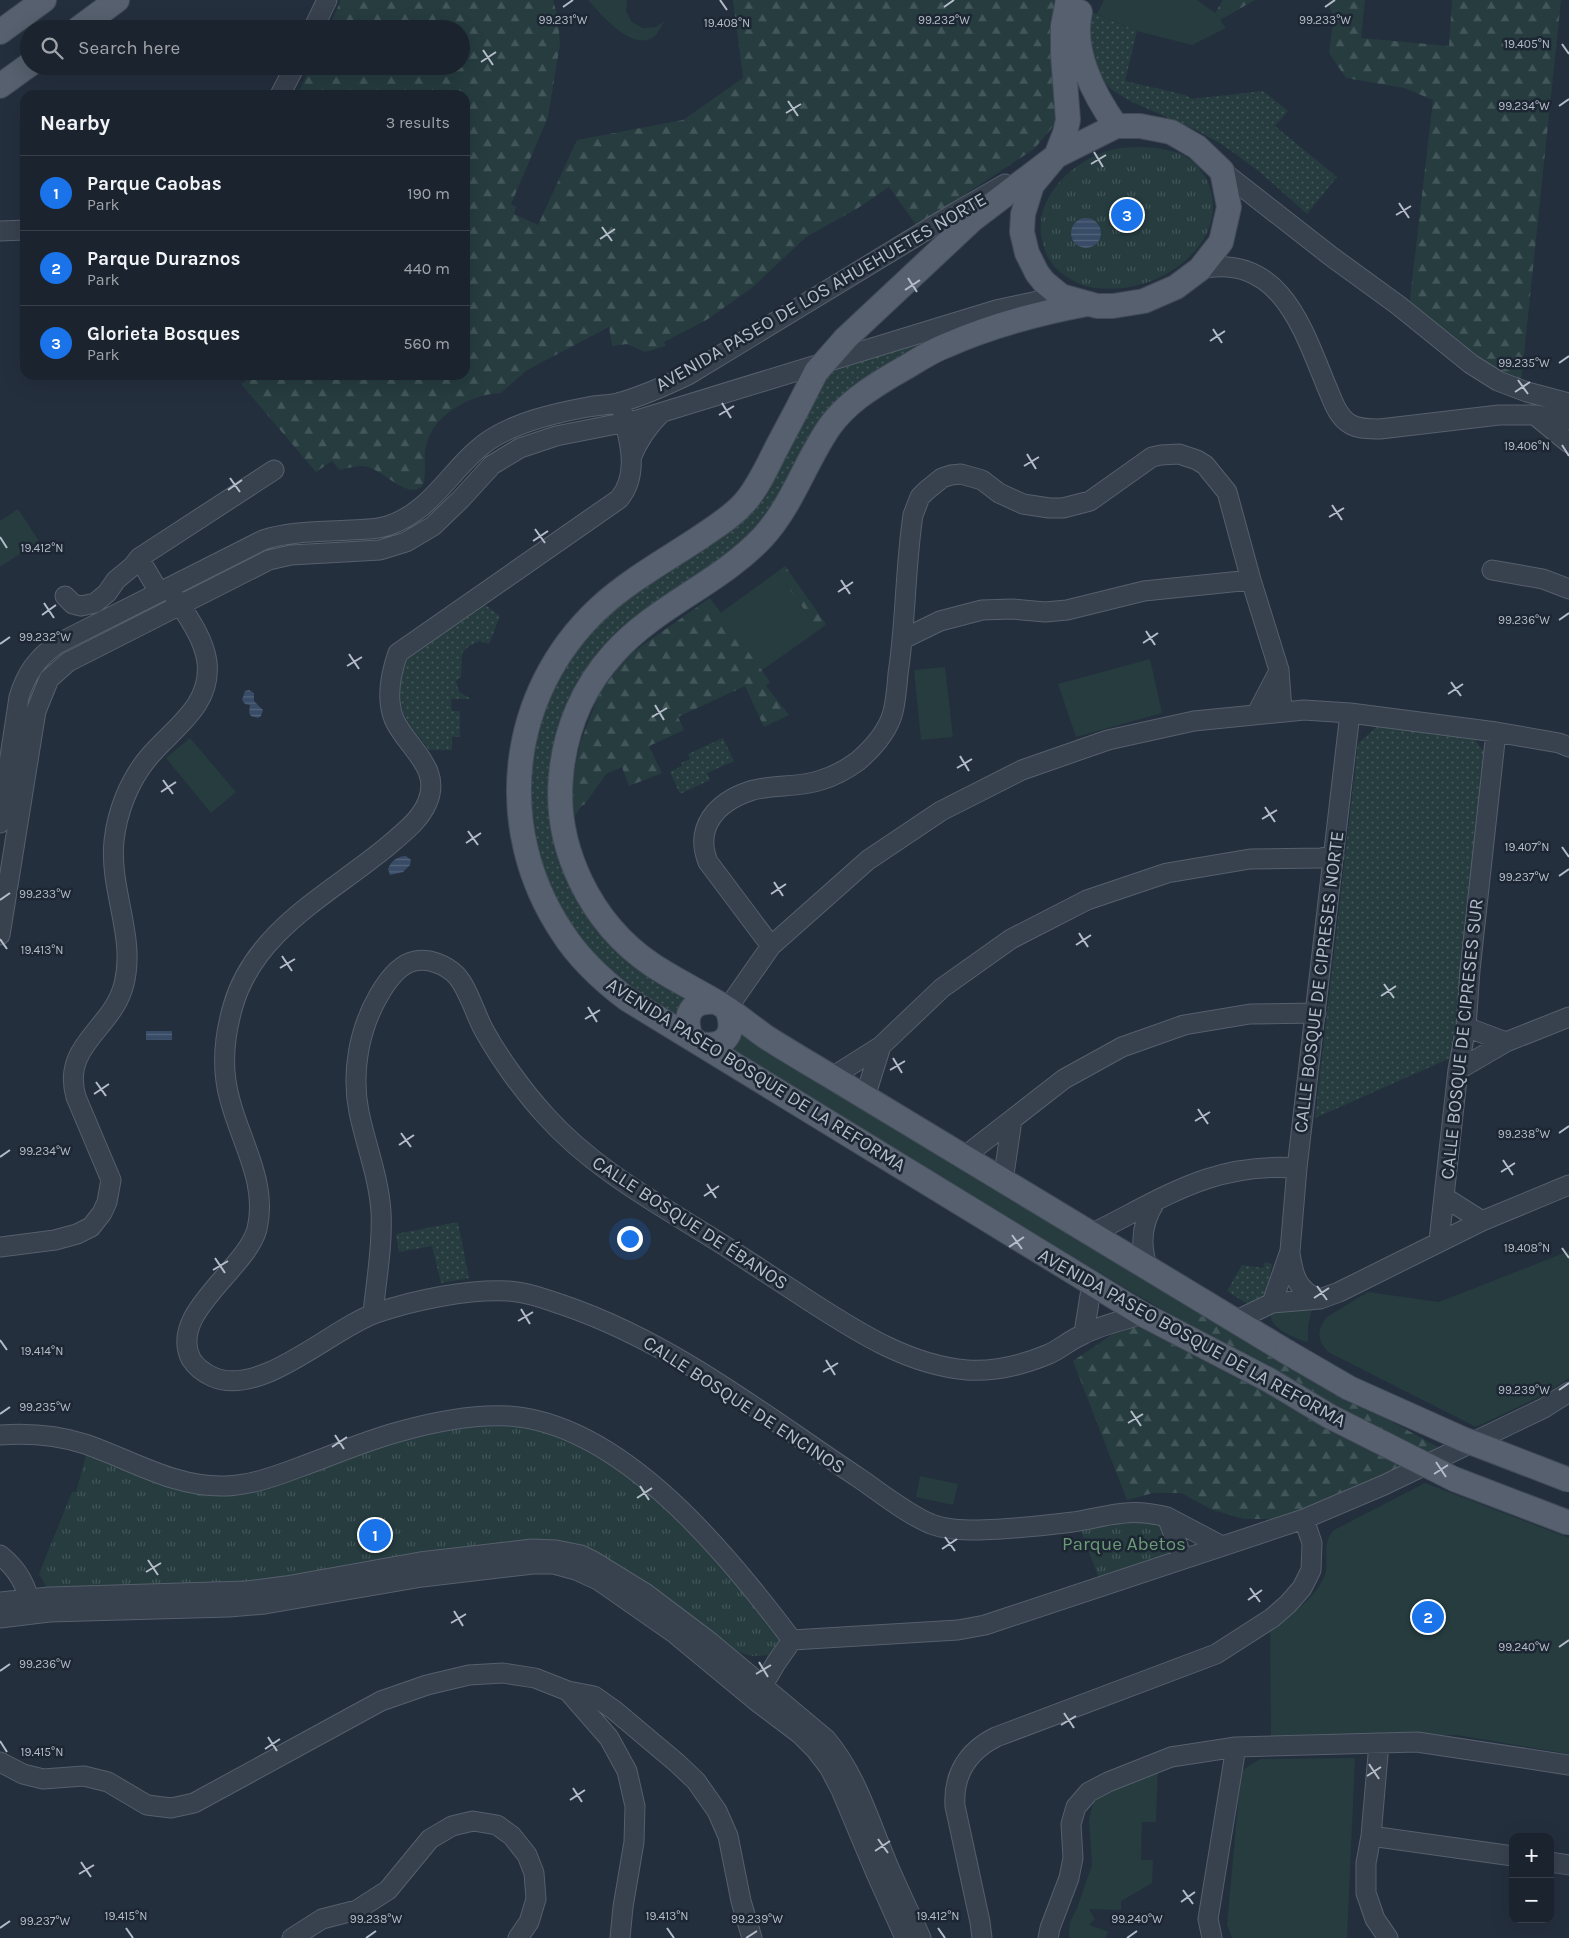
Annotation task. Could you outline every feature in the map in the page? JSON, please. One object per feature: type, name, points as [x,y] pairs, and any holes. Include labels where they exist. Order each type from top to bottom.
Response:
[{"type":"main road","points":[[0,32],[44,0]]},
{"type":"main road","points":[[90,20],[117,0]]},
{"type":"main road","points":[[1056,156],[1116,126],[1140,126],[1171,132],[1197,147],[1222,171],[1228,207],[1221,242],[1200,269],[1176,287],[1144,301],[1113,306],[1087,304],[1061,296],[1044,282],[1032,263],[1024,243],[1022,223],[1024,206],[1032,185],[1056,156],[1068,120],[1063,26],[1068,0]]},
{"type":"main road","points":[[1084,0],[1080,9],[1078,28],[1083,58],[1099,100],[1116,126]]},
{"type":"main road","points":[[0,86],[20,72]]},
{"type":"main road","name":"AVENIDA PASEO BOSQUE DE LA REFORMA","points":[[1056,156],[972,220],[845,339],[816,372],[763,474],[745,502],[726,520],[620,591],[600,607],[567,643],[542,685],[526,731],[521,756],[518,780],[521,828],[532,872],[550,914],[576,952],[609,985],[696,1041],[1026,1245],[1142,1314],[1269,1380],[1329,1416],[1454,1478],[1569,1523]]},
{"type":"main road","name":"AVENIDA PASEO BOSQUE DE LA REFORMA","points":[[1087,304],[1029,317],[954,342],[865,391],[848,406],[829,428],[787,506],[763,537],[748,552],[700,588],[628,638],[601,668],[586,691],[572,722],[562,762],[560,782],[562,822],[571,859],[578,877],[597,910],[621,940],[651,964],[721,1005],[767,1037],[965,1156],[1149,1270],[1358,1392],[1465,1440],[1569,1480]]},
{"type":"main road","points":[[705,1001],[721,1005],[732,1020],[730,1032],[723,1041],[712,1046],[696,1041],[687,1027],[688,1015],[694,1006],[705,1001]]},
{"type":"street","points":[[317,20],[327,0]]},
{"type":"street","points":[[283,90],[290,75]]},
{"type":"street","name":"AVENIDA PASEO DE LOS AHUEHUETES NORTE","points":[[0,935],[15,847],[12,795],[19,697],[32,667],[48,650],[250,545],[289,533],[377,529],[398,522],[410,516],[431,500],[478,449],[500,434],[512,428],[563,412],[620,402],[656,391],[688,375],[956,212],[1056,156]]},
{"type":"street","points":[[1222,171],[1332,257],[1398,305],[1471,364],[1498,381],[1526,392],[1569,403]]},
{"type":"street","points":[[0,231],[20,230]]},
{"type":"street","points":[[1200,269],[1218,267],[1238,268],[1257,276],[1282,295],[1298,322],[1337,409],[1349,424],[1358,427],[1380,429],[1499,415],[1535,415],[1569,420]]},
{"type":"street","name":"AVENIDA PASEO DE LOS AHUEHUETES NORTE","points":[[0,823],[12,795],[36,710],[49,679],[68,662],[180,604],[269,560],[281,556],[380,550],[406,542],[434,526],[461,500],[492,465],[510,453],[556,436],[624,423],[661,413],[996,310],[1061,296]]},
{"type":"street","name":"CALLE BOSQUE DE ENCINOS","points":[[620,402],[631,458],[632,475],[629,484],[619,499],[398,653],[391,680],[394,720],[428,770],[431,787],[427,804],[408,828],[274,935],[250,967],[234,1002],[225,1050],[226,1082],[234,1115],[256,1173],[260,1204],[256,1232],[246,1253],[207,1297],[194,1316],[187,1336],[190,1358],[203,1372],[220,1380],[243,1380],[273,1371],[373,1314],[445,1296],[493,1290],[516,1291],[538,1296],[587,1313],[646,1340],[744,1401],[920,1518],[942,1527],[963,1530],[1014,1530],[1128,1511],[1150,1512],[1167,1517],[1222,1546]]},
{"type":"street","points":[[631,458],[648,426],[661,413]]},
{"type":"street","points":[[1535,415],[1569,443]]},
{"type":"street","points":[[771,946],[708,862],[705,855],[704,840],[708,823],[719,808],[751,791],[821,781],[846,769],[866,753],[882,734],[893,712],[903,639],[912,525],[916,506],[920,497],[942,478],[961,474],[982,480],[999,493],[1023,504],[1035,507],[1063,508],[1090,501],[1152,457],[1169,454],[1188,456],[1205,465],[1228,492],[1251,580],[1279,670],[1282,711]]},
{"type":"street","points":[[65,596],[74,604],[81,606],[95,603],[107,593],[116,580],[139,558],[274,470]]},
{"type":"street","points":[[139,558],[164,589],[180,604],[200,640]]},
{"type":"street","points":[[1492,570],[1543,579],[1569,589]]},
{"type":"street","points":[[903,639],[940,621],[982,610],[1053,612],[1144,591],[1251,580]]},
{"type":"street","points":[[0,1247],[55,1240],[78,1234],[96,1222],[107,1202],[111,1180],[73,1089],[73,1071],[79,1052],[115,1008],[120,996],[126,972],[127,945],[114,876],[113,858],[117,824],[132,782],[147,758],[198,705],[203,695],[207,662],[197,623],[200,606],[208,591]]},
{"type":"street","points":[[156,617],[171,622],[200,640]]},
{"type":"street","points":[[1279,670],[1304,710]]},
{"type":"street","points":[[1257,713],[1279,670]]},
{"type":"street","points":[[721,1005],[771,946],[868,860],[942,811],[1022,770],[1108,740],[1194,721],[1257,713],[1304,710],[1350,713],[1496,732],[1559,742],[1569,747]]},
{"type":"street","name":"CALLE BOSQUE DE CIPRESES NORTE","points":[[1272,1303],[1290,1251],[1297,1168],[1350,713]]},
{"type":"street","name":"CALLE BOSQUE DE CIPRESES SUR","points":[[1439,1241],[1458,1070],[1466,1027],[1470,970],[1496,732]]},
{"type":"street","points":[[832,1077],[881,1046],[942,988],[1011,938],[1087,900],[1167,873],[1250,858],[1321,858],[1334,856]]},
{"type":"street","name":"CALLE BOSQUE DE ÉBANOS","points":[[373,1314],[382,1229],[381,1212],[376,1178],[357,1102],[356,1063],[362,1035],[376,999],[392,976],[408,964],[422,960],[444,966],[460,980],[485,1032],[498,1053],[540,1110],[583,1153],[630,1187],[669,1210],[858,1332],[896,1351],[934,1365],[971,1370],[1010,1366],[1050,1354],[1084,1333],[1142,1314]]},
{"type":"street","points":[[965,1156],[1064,1079],[1122,1047],[1184,1025],[1250,1014],[1316,1013]]},
{"type":"street","points":[[1458,1070],[1506,1042],[1569,1017]]},
{"type":"street","points":[[1466,1027],[1506,1042]]},
{"type":"street","points":[[865,1096],[881,1046]]},
{"type":"street","points":[[1003,1181],[1012,1120]]},
{"type":"street","points":[[1091,1234],[1188,1184],[1223,1173],[1260,1167],[1297,1168]]},
{"type":"street","points":[[1235,1321],[1272,1303],[1320,1299],[1340,1292],[1439,1241],[1569,1185]]},
{"type":"street","name":"CALLE BOSQUE DE CIPRESES SUR","points":[[1444,1197],[1482,1221]]},
{"type":"street","points":[[1149,1270],[1142,1240],[1146,1220],[1155,1202]]},
{"type":"street","name":"CALLE BOSQUE DE CIPRESES NORTE","points":[[1290,1251],[1297,1282],[1306,1293],[1320,1299]]},
{"type":"street","points":[[1084,1333],[1092,1283]]},
{"type":"street","points":[[792,1640],[958,1630],[985,1625],[1304,1519],[1384,1485],[1544,1408],[1569,1392]]},
{"type":"street","points":[[0,1435],[34,1434],[68,1439],[167,1477],[192,1484],[228,1486],[260,1481],[415,1427],[457,1419],[487,1416],[510,1416],[530,1420],[565,1431],[594,1445],[619,1460],[650,1484],[714,1543],[745,1578],[792,1640]]},
{"type":"street","points":[[1167,1517],[1183,1559]]},
{"type":"street","points":[[982,1938],[954,1800],[958,1775],[969,1756],[977,1748],[996,1737],[1216,1654],[1272,1618],[1299,1592],[1311,1570],[1312,1543],[1304,1519]]},
{"type":"street","points":[[0,1602],[30,1606],[247,1606],[288,1601],[372,1579],[420,1562],[532,1549],[556,1550],[574,1554],[605,1567],[710,1642],[815,1749],[829,1767],[841,1790],[905,1938]]},
{"type":"street","points":[[0,1555],[16,1571],[26,1589],[30,1606]]},
{"type":"street","points":[[0,1618],[30,1606]]},
{"type":"street","points":[[759,1693],[792,1640]]},
{"type":"street","points":[[0,1762],[23,1774],[43,1779],[84,1776],[108,1782],[147,1805],[171,1808],[194,1803],[380,1701],[427,1685],[469,1675],[503,1673],[535,1678],[568,1691],[594,1696],[614,1710],[696,1781],[717,1811],[728,1836],[740,1901],[752,1938]]},
{"type":"street","points":[[568,1691],[609,1738],[627,1771],[635,1806],[634,1842],[622,1908],[620,1938]]},
{"type":"street","points":[[759,1693],[818,1731],[841,1760],[854,1784],[888,1866],[921,1938]]},
{"type":"street","points":[[1048,1938],[1069,1878],[1073,1858],[1070,1824],[1076,1807],[1089,1792],[1108,1782],[1171,1757],[1236,1747],[1417,1742],[1569,1765]]},
{"type":"street","points":[[1379,1743],[1371,1836],[1366,1863],[1366,1892],[1375,1920],[1388,1938]]},
{"type":"street","points":[[1212,1938],[1208,1920],[1236,1747]]},
{"type":"street","points":[[292,1938],[322,1919],[357,1910],[388,1890],[430,1839],[452,1826],[474,1820],[497,1826],[512,1836],[527,1855],[534,1873],[536,1899],[529,1922],[518,1938]]},
{"type":"street","points":[[1371,1836],[1509,1855]]},
{"type":"street","points":[[1554,1862],[1569,1864]]},
{"type":"green space","points":[[341,0],[553,0],[558,18],[560,44],[548,117],[511,204],[516,207],[514,214],[538,225],[577,140],[683,120],[743,78],[733,0],[1056,0],[1052,25],[1059,87],[1056,123],[1034,149],[917,226],[889,187],[858,208],[806,237],[753,287],[708,319],[664,342],[666,346],[645,352],[627,344],[612,346],[609,327],[527,370],[501,393],[478,397],[455,408],[436,424],[430,435],[425,451],[423,485],[417,489],[411,489],[396,484],[365,466],[340,470],[332,461],[316,472],[241,384],[247,380],[470,380],[470,90],[299,90],[307,75],[470,75],[470,20],[332,20]]},
{"type":"green space","points":[[588,0],[627,0],[626,11],[632,22],[643,28],[656,27],[666,20],[655,36],[646,40],[637,40],[618,30]]},
{"type":"green space","points":[[1104,0],[1197,0],[1215,13],[1226,28],[1192,45],[1137,31],[1097,14]]},
{"type":"green space","points":[[1223,0],[1255,0],[1220,20],[1215,13]]},
{"type":"green space","points":[[1329,0],[1365,0],[1361,38],[1449,46],[1452,0],[1561,0],[1521,383],[1501,376],[1409,307],[1433,100],[1404,88],[1346,78],[1329,53],[1333,23]]},
{"type":"green space","points":[[1087,10],[1137,31],[1125,81],[1186,95],[1191,99],[1263,91],[1288,111],[1275,126],[1337,177],[1307,214],[1261,173],[1223,145],[1198,131],[1130,101],[1112,90],[1097,74],[1091,64]]},
{"type":"green space","points":[[1133,147],[1157,148],[1175,152],[1186,157],[1196,165],[1207,180],[1211,191],[1213,208],[1210,225],[1203,240],[1193,253],[1166,274],[1125,288],[1096,288],[1081,285],[1059,271],[1047,254],[1041,234],[1044,208],[1049,196],[1057,185],[1076,167],[1103,152]]},
{"type":"green space","points":[[952,328],[860,384],[759,524],[741,543],[587,672],[561,857],[684,994],[688,1001],[677,1013],[673,1012],[644,996],[592,951],[568,921],[552,890],[539,855],[531,802],[532,771],[535,749],[544,715],[555,687],[574,654],[613,609],[705,546],[825,373],[913,344]]},
{"type":"green space","points":[[18,509],[39,541],[0,567],[0,521]]},
{"type":"green space","points":[[785,566],[826,624],[819,630],[777,572]]},
{"type":"green space","points":[[777,572],[819,630],[761,671],[719,614]]},
{"type":"green space","points":[[710,598],[770,682],[766,686],[789,715],[764,727],[745,686],[678,717],[684,730],[649,746],[662,773],[629,786],[622,767],[606,774],[575,816],[571,792],[574,773],[580,744],[599,694],[618,668],[633,652]]},
{"type":"green space","points":[[483,603],[500,616],[489,644],[480,641],[469,646],[462,653],[461,677],[456,681],[459,692],[471,699],[451,699],[452,711],[460,711],[460,737],[452,737],[452,750],[429,750],[409,724],[402,708],[401,685],[407,657]]},
{"type":"green space","points":[[1150,659],[1162,713],[1076,737],[1058,684]]},
{"type":"green space","points":[[945,667],[953,737],[921,740],[914,670]]},
{"type":"green space","points":[[1376,727],[1473,737],[1489,759],[1455,1056],[1315,1118],[1358,744]]},
{"type":"green space","points":[[190,738],[236,792],[211,813],[166,758]]},
{"type":"green space","points":[[723,738],[734,761],[707,773],[710,780],[680,794],[670,772],[682,766],[681,763],[690,759],[688,754]]},
{"type":"green space","points":[[736,1029],[1266,1344],[1254,1364],[722,1049]]},
{"type":"green space","points":[[458,1222],[469,1278],[441,1283],[432,1246],[399,1252],[396,1234]]},
{"type":"green space","points":[[1569,1251],[1569,1378],[1541,1396],[1476,1427],[1330,1353],[1320,1340],[1321,1326],[1327,1317],[1368,1292],[1439,1302]]},
{"type":"green space","points":[[1265,1262],[1272,1264],[1266,1299],[1254,1308],[1227,1291],[1242,1265],[1263,1268]]},
{"type":"green space","points":[[1312,1309],[1308,1326],[1308,1342],[1284,1332],[1273,1323],[1271,1318],[1271,1312]]},
{"type":"green space","points":[[1208,1316],[1308,1375],[1454,1456],[1273,1519],[1244,1519],[1213,1510],[1181,1493],[1153,1493],[1127,1500],[1073,1361],[1128,1324],[1150,1319]]},
{"type":"green space","points":[[509,1424],[553,1434],[578,1445],[630,1478],[663,1505],[718,1558],[782,1639],[771,1655],[752,1656],[735,1651],[608,1562],[49,1592],[39,1574],[72,1492],[76,1492],[87,1452],[191,1492],[391,1442],[465,1426]]},
{"type":"green space","points":[[920,1476],[958,1484],[953,1505],[916,1497]]},
{"type":"green space","points":[[1425,1483],[1569,1538],[1569,1754],[1457,1735],[1271,1738],[1270,1628],[1295,1611],[1318,1588],[1326,1571],[1328,1539],[1334,1530]]},
{"type":"green space","name":"Parque Abetos","points":[[1167,1517],[1183,1559],[1102,1586],[1077,1521]]},
{"type":"green space","points":[[1355,1758],[1347,1938],[1232,1938],[1227,1925],[1241,1771],[1260,1759]]},
{"type":"green space","points":[[1158,1768],[1156,1822],[1142,1822],[1141,1860],[1153,1860],[1152,1883],[1121,1901],[1121,1910],[1089,1909],[1095,1919],[1089,1925],[1109,1932],[1105,1937],[1108,1938],[1069,1938],[1070,1922],[1092,1865],[1089,1820],[1093,1803],[1100,1794]]},
{"type":"water","points":[[1086,218],[1097,222],[1101,233],[1097,244],[1086,248],[1075,244],[1071,233],[1075,222]]},
{"type":"water","points":[[249,690],[254,693],[254,701],[263,710],[258,718],[251,716],[249,713],[250,705],[245,704],[242,700],[245,691]]},
{"type":"water","points":[[406,856],[411,860],[410,865],[403,872],[390,875],[388,869],[393,861]]},
{"type":"water","points":[[146,1031],[172,1031],[172,1040],[146,1040]]},
{"type":"place","name":"Glorieta Bosques","points":[[1127,215]]},
{"type":"place","name":"Parque Caobas","points":[[375,1535]]},
{"type":"place","name":"Parque Duraznos","points":[[1428,1617]]}]
